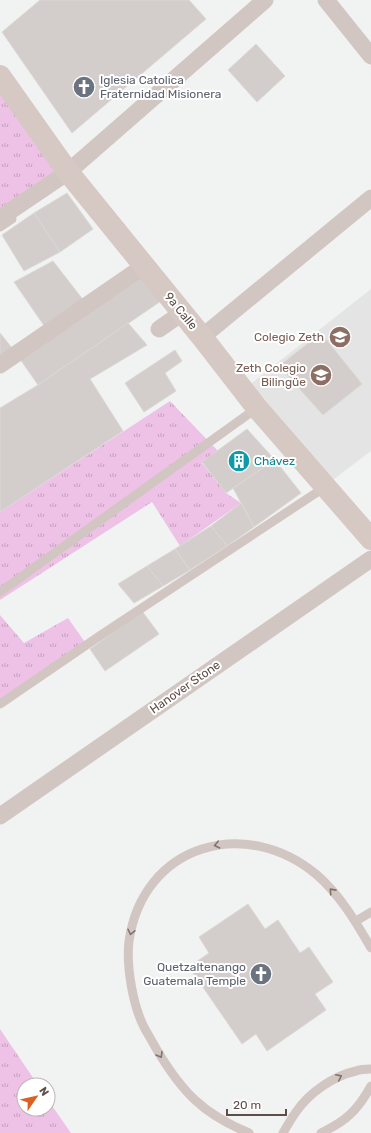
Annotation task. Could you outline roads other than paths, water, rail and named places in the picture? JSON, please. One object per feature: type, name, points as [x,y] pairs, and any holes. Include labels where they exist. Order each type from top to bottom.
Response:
[{"type":"street","points":[[0,218],[71,175],[265,0]]},
{"type":"street","points":[[326,0],[371,56]]},
{"type":"street","name":"9a Calle","points":[[0,76],[71,175],[202,337],[257,408],[371,539]]},
{"type":"street","points":[[202,337],[371,198]]},
{"type":"street","points":[[0,365],[144,266]]},
{"type":"street","points":[[159,329],[182,313]]},
{"type":"street","name":"Hanover Stone","points":[[0,816],[371,559]]},
{"type":"lane","points":[[0,228],[71,175]]},
{"type":"lane","points":[[0,592],[257,408]]},
{"type":"lane","points":[[0,704],[325,486]]},
{"type":"lane","points":[[249,1133],[228,1124],[203,1108],[183,1089],[144,1028],[136,1004],[129,972],[129,942],[136,913],[149,889],[163,871],[178,859],[197,850],[221,844],[247,843],[273,850],[297,861],[317,876],[335,894],[356,921],[371,948]]},
{"type":"lane","points":[[356,921],[371,912]]},
{"type":"lane","points":[[283,1133],[296,1111],[310,1096],[323,1086],[356,1070],[371,1069]]},
{"type":"lane","points":[[321,1133],[342,1122],[351,1115],[371,1086]]},
{"type":"place","name":"Iglesia Catolica Fraternidad Misionera","points":[[84,87]]},
{"type":"place","name":"Colegio Zeth","points":[[340,337]]},
{"type":"place","name":"Zeth Colegio Bilingüe","points":[[321,375]]},
{"type":"place","name":"Chávez","points":[[239,461]]},
{"type":"place","name":"Quetzaltenango Guatemala Temple","points":[[261,974]]}]
